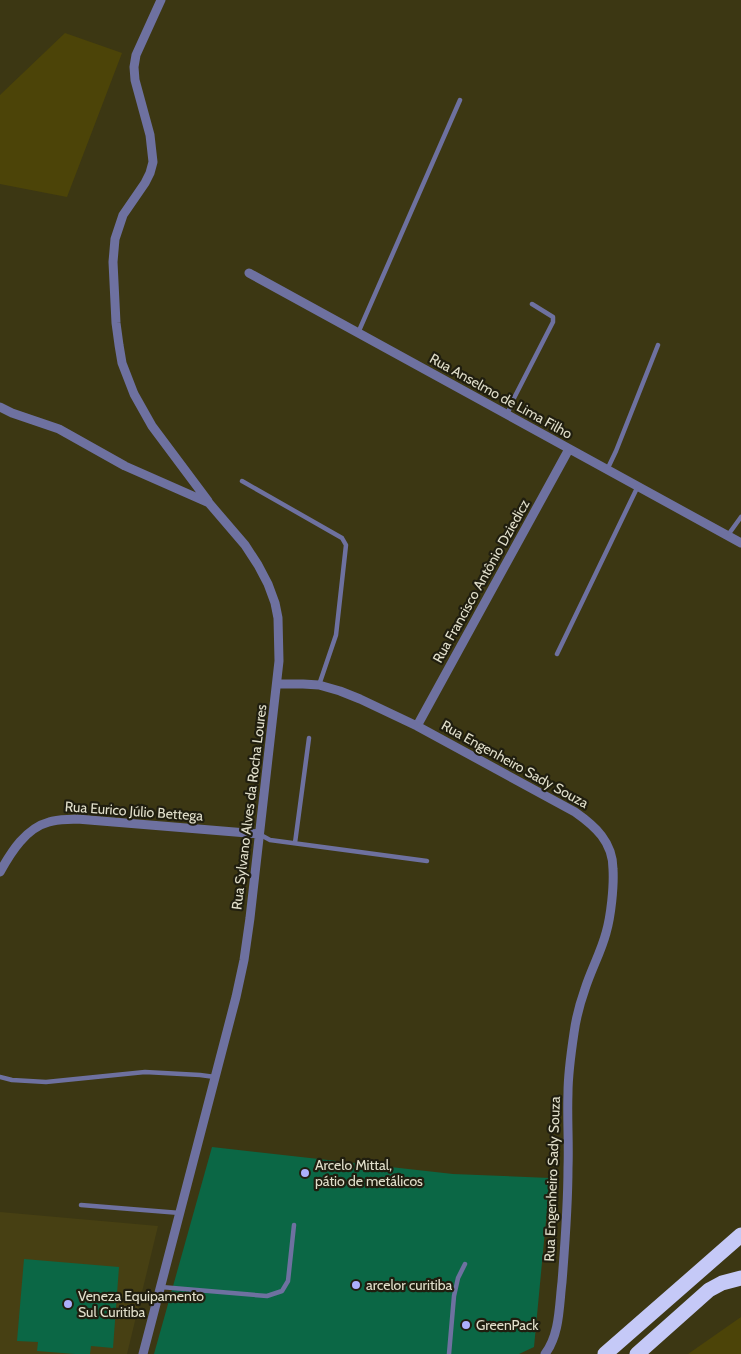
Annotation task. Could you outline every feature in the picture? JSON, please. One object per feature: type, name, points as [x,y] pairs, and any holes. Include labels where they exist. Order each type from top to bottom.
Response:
[{"type":"highway","points":[[605,1354],[741,1235]]},
{"type":"highway","points":[[637,1354],[709,1290],[722,1283],[741,1278]]},
{"type":"street","points":[[161,0],[140,44],[134,67],[135,80],[150,135],[153,162],[145,183],[123,215],[116,239],[113,262],[116,323],[122,362],[134,394],[152,426],[209,503]]},
{"type":"street","name":"Rua Anselmo de Lima Filho","points":[[249,273],[741,543]]},
{"type":"street","name":"Rua Sylvano Alves da Rocha Loures","points":[[0,407],[59,429],[125,466],[209,503],[234,531],[254,558],[268,584],[275,603],[279,641],[277,684],[247,941],[242,969],[215,1077],[143,1354]]},
{"type":"street","name":"Rua Francisco Antônio Dziedicz","points":[[417,726],[569,449]]},
{"type":"street","name":"Rua Engenheiro Sady Souza","points":[[277,684],[319,685],[340,691],[417,726],[575,812],[600,832],[608,844],[614,870],[610,914],[607,931],[579,1008],[571,1054],[568,1094],[565,1250],[558,1318],[549,1348],[545,1354]]},
{"type":"street","name":"Rua Eurico Júlio Bettega","points":[[0,872],[14,849],[23,839],[46,822],[59,820],[260,834]]},
{"type":"lane","points":[[358,333],[460,100]]},
{"type":"lane","points":[[507,415],[553,322],[553,317],[532,304]]},
{"type":"lane","points":[[607,470],[658,345]]},
{"type":"lane","points":[[242,481],[342,538],[346,545],[336,634],[319,685]]},
{"type":"lane","points":[[557,654],[638,486]]},
{"type":"lane","points":[[728,535],[741,517]]},
{"type":"lane","points":[[295,843],[309,738]]},
{"type":"lane","points":[[260,834],[270,840],[427,860]]},
{"type":"lane","points":[[0,1077],[12,1080],[46,1082],[145,1072],[215,1077]]},
{"type":"lane","points":[[81,1206],[180,1213]]},
{"type":"lane","points":[[160,1287],[267,1296],[282,1291],[288,1281],[294,1225]]},
{"type":"lane","points":[[449,1354],[454,1296],[458,1278],[465,1264]]},
{"type":"shaded area","points":[[65,33],[122,53],[67,197],[0,184],[0,95]]},
{"type":"shaded area","points":[[0,1212],[158,1226],[127,1354],[0,1354]]},
{"type":"shaded area","points":[[741,1317],[741,1354],[688,1354]]},
{"type":"building","name":"arcelor curitiba","points":[[212,1147],[453,1174],[550,1178],[534,1347],[519,1354],[154,1354]]},
{"type":"building","name":"Veneza Equipamento Sul Curitiba","points":[[24,1259],[119,1267],[113,1348],[91,1346],[90,1354],[75,1354],[37,1351],[38,1342],[17,1341]]},
{"type":"place","name":"Arcelo Mittal, pátio de metálicos","points":[[305,1173]]},
{"type":"place","name":"arcelor curitiba","points":[[356,1285]]},
{"type":"place","name":"Veneza Equipamento Sul Curitiba","points":[[68,1304]]},
{"type":"place","name":"GreenPack","points":[[466,1325]]}]
